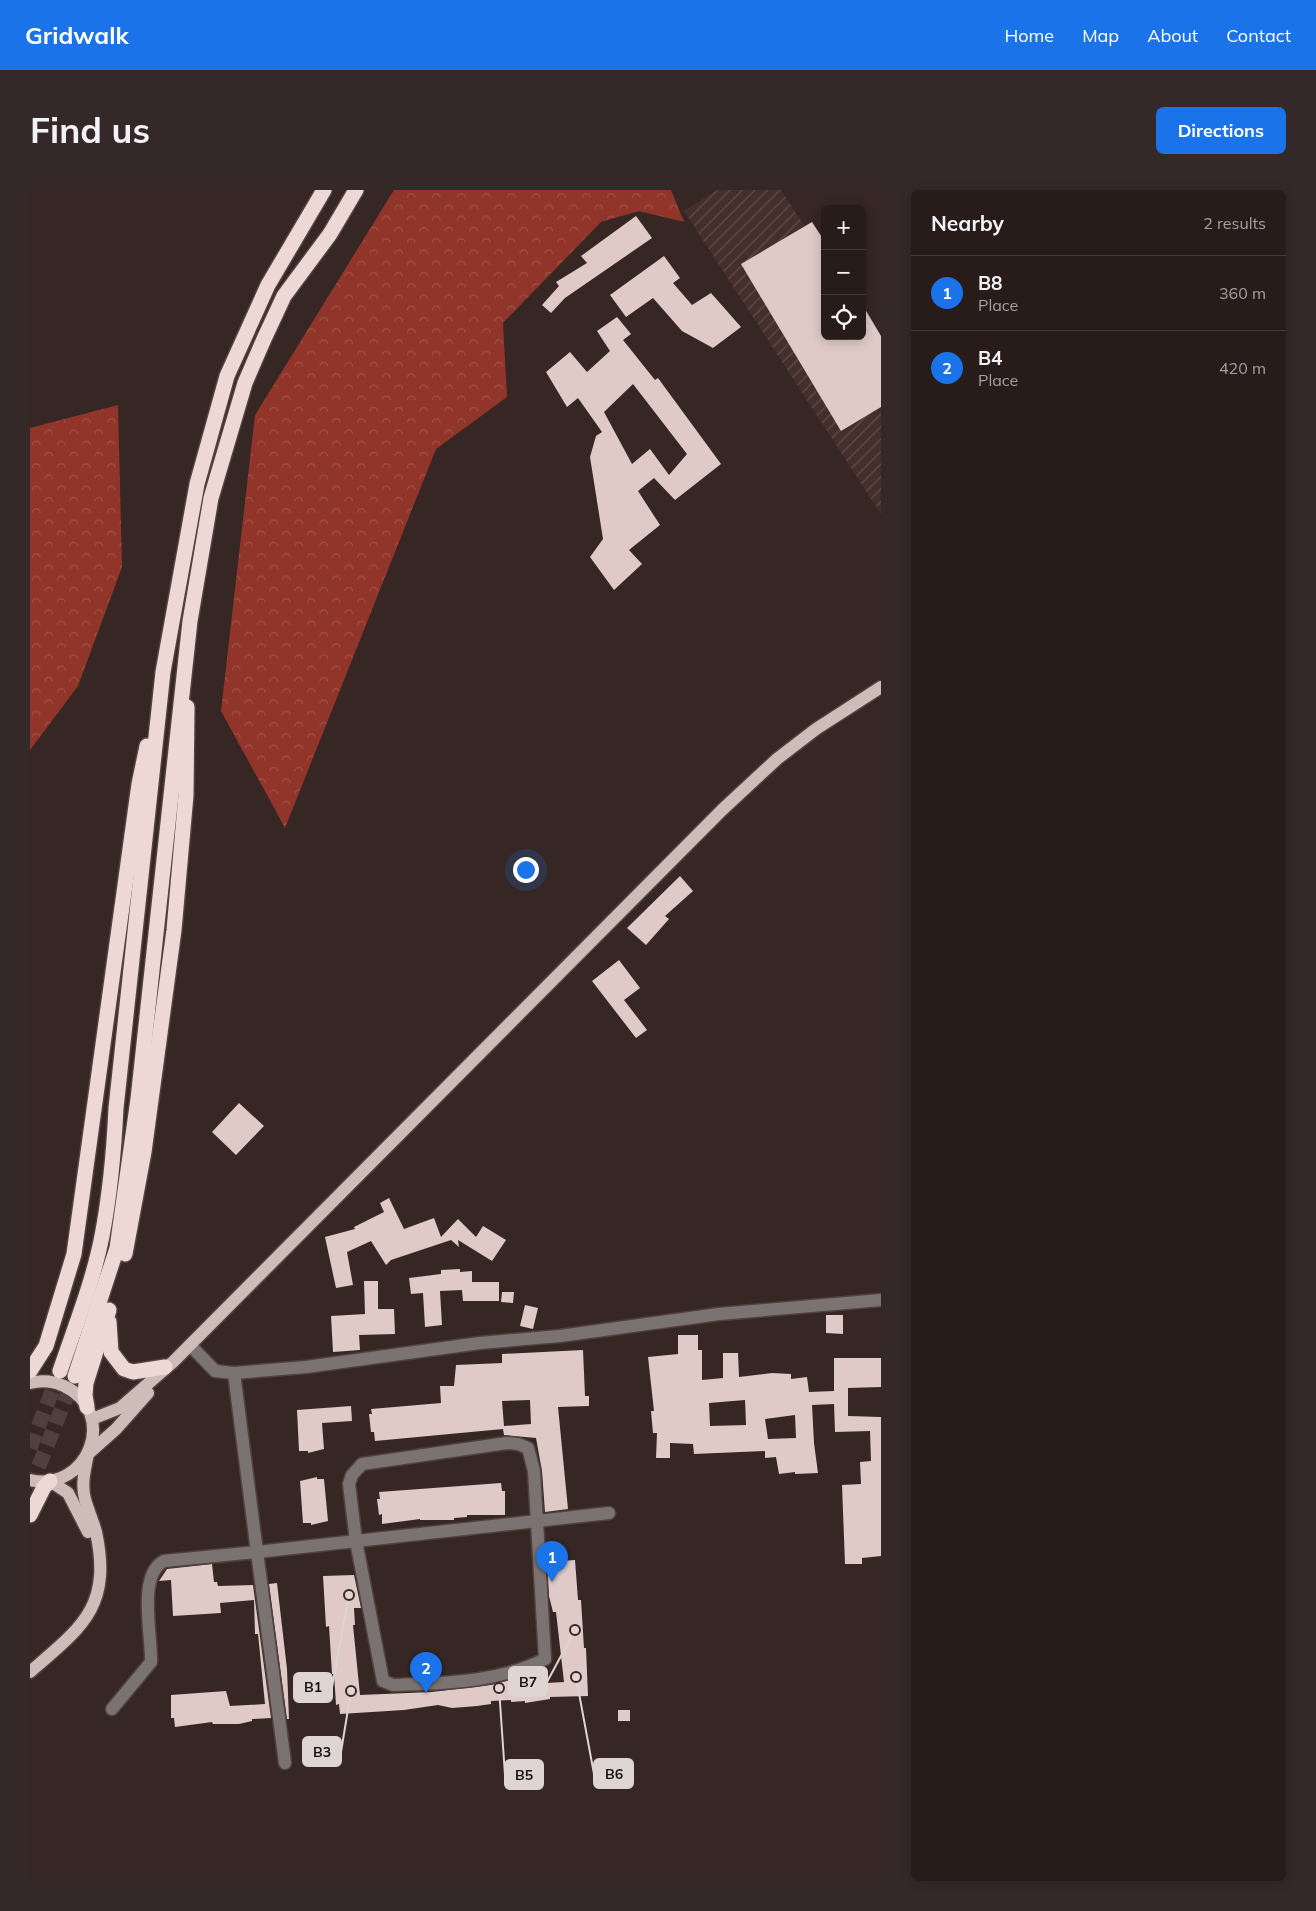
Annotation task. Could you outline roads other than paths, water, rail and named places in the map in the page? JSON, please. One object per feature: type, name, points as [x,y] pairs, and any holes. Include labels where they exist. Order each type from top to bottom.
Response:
[{"type":"highway","points":[[30,1371],[46,1346],[74,1254],[139,784],[163,672],[197,484],[227,376],[268,285],[324,190]]},
{"type":"highway","points":[[75,1376],[117,1248],[138,1099],[187,646],[211,498],[245,383],[284,296],[330,234],[356,190]]},
{"type":"highway","points":[[89,1413],[85,1394],[86,1383],[129,1240],[144,1152],[174,930],[186,795],[187,646]]},
{"type":"highway","points":[[60,1371],[92,1276],[102,1238],[113,1159],[116,1108],[163,672]]},
{"type":"highway","points":[[110,1307],[109,1334],[111,1352],[124,1369],[133,1372],[169,1365]]},
{"type":"highway","points":[[30,1515],[44,1487],[50,1481]]},
{"type":"main road","points":[[89,1413],[120,1408],[169,1365],[722,810],[778,759],[816,729],[881,688]]},
{"type":"main road","points":[[30,1480],[50,1481],[72,1472],[168,1374],[169,1365]]},
{"type":"main road","points":[[30,1383],[46,1381],[58,1383],[80,1397],[89,1413],[93,1430],[84,1491],[96,1532],[100,1581],[98,1597],[87,1618],[30,1672]]},
{"type":"main road","points":[[50,1481],[63,1488],[74,1502],[99,1558]]},
{"type":"street","points":[[190,1345],[215,1371],[234,1373],[306,1367],[480,1343],[560,1336],[719,1314],[881,1300]]},
{"type":"street","points":[[234,1373],[286,1763]]},
{"type":"street","points":[[507,1444],[518,1444],[528,1448],[534,1471],[545,1659],[522,1670],[468,1682],[393,1685],[383,1681],[356,1541],[349,1484],[352,1475],[362,1464],[507,1444]]},
{"type":"street","points":[[112,1709],[152,1662],[148,1609],[151,1576],[156,1565],[164,1561],[609,1513]]},
{"type":"tunnel","points":[[30,1448],[60,1371]]},
{"type":"tunnel","points":[[30,1488],[74,1378]]},
{"type":"place","name":"B8","points":[[552,1582]]},
{"type":"place","name":"B1","points":[[349,1595]]},
{"type":"place","name":"B7","points":[[575,1630]]},
{"type":"place","name":"B6","points":[[576,1677]]},
{"type":"place","name":"B5","points":[[499,1688]]},
{"type":"place","name":"B3","points":[[351,1691]]},
{"type":"place","name":"B4","points":[[426,1693]]}]
